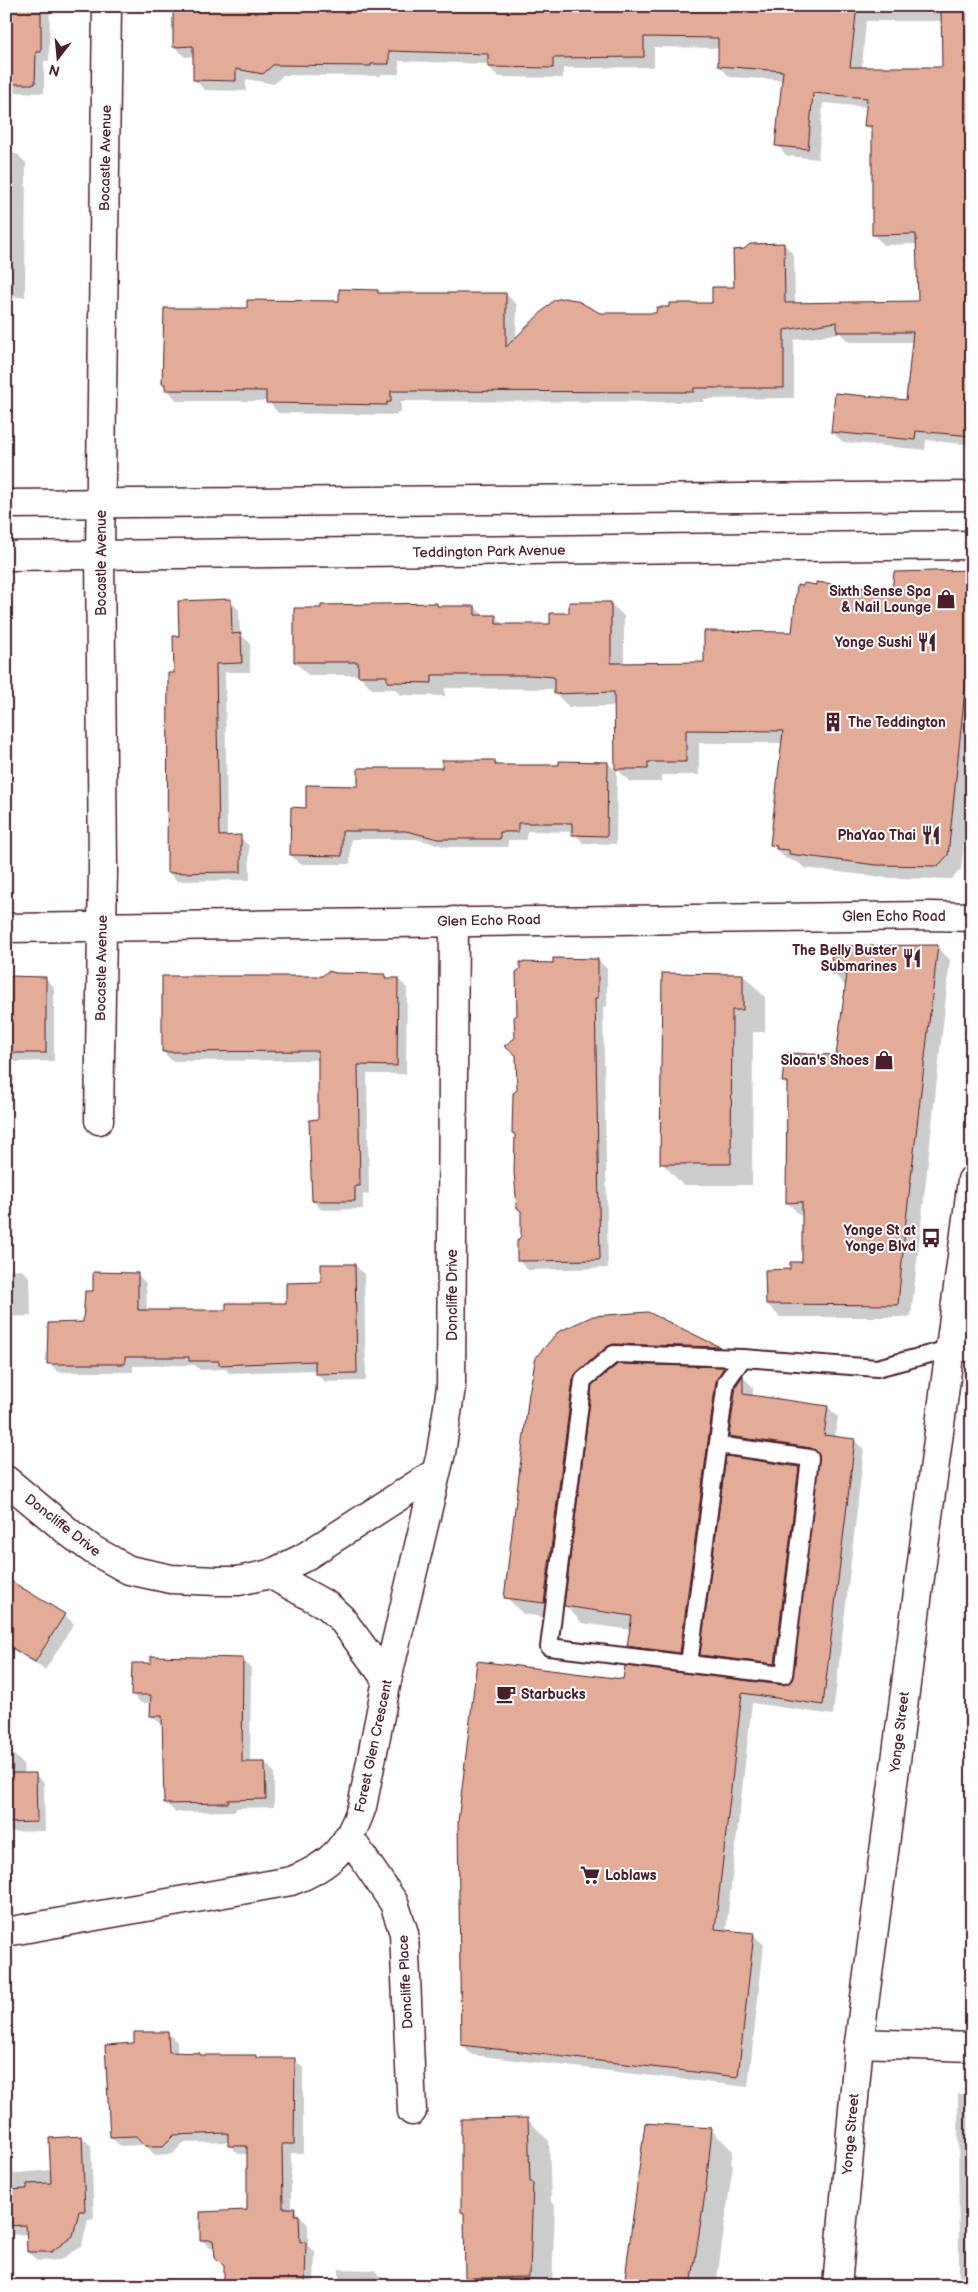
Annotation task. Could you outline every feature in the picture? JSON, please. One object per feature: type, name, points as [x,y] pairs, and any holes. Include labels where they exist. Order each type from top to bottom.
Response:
[{"type":"street","name":"Bocastle Avenue","points":[[99,1120],[102,926],[100,556],[107,6]]},
{"type":"street","points":[[6,504],[972,496]]},
{"type":"street","name":"Teddington Park Avenue","points":[[6,556],[972,545]]},
{"type":"street","name":"Glen Echo Road","points":[[6,928],[454,921],[972,917]]},
{"type":"street","name":"Doncliffe Drive","points":[[6,1480],[71,1534],[93,1550],[129,1570],[171,1579],[217,1581],[238,1580],[270,1574],[303,1558],[435,1474],[446,1429],[451,1387],[454,921]]},
{"type":"street","name":"Yonge Street","points":[[837,2286],[859,2043],[960,1348],[972,1180]]},
{"type":"street","name":"Forest Glen Crescent","points":[[6,1932],[291,1881],[312,1873],[337,1855],[349,1837],[362,1807],[387,1680],[435,1474]]},
{"type":"street","points":[[270,1574],[328,1606],[341,1618],[387,1680]]},
{"type":"street","name":"Doncliffe Place","points":[[349,1837],[394,1903],[404,1933],[412,2111]]},
{"type":"street","points":[[859,2043],[972,2047]]},
{"type":"lane","points":[[718,1445],[810,1458],[784,1675],[549,1647],[583,1380],[614,1354],[743,1358],[877,1368],[960,1348]]},
{"type":"lane","points":[[689,1664],[726,1382],[743,1358]]},
{"type":"building","points":[[6,6],[41,6],[41,52],[36,52],[35,84],[6,84]]},
{"type":"building","points":[[173,6],[857,6],[850,67],[942,67],[941,6],[972,6],[972,436],[916,431],[915,440],[831,432],[835,393],[906,400],[913,332],[837,332],[837,322],[784,330],[784,388],[694,388],[694,392],[391,391],[391,402],[387,402],[387,405],[266,403],[266,391],[165,390],[165,384],[162,384],[164,308],[247,308],[247,300],[339,301],[339,289],[378,290],[378,293],[506,293],[506,347],[554,300],[564,298],[576,300],[600,313],[656,313],[657,307],[669,307],[669,303],[712,303],[712,287],[734,287],[733,250],[744,249],[750,244],[784,243],[785,303],[918,301],[916,234],[872,235],[872,126],[864,126],[867,98],[813,93],[808,149],[775,146],[783,71],[718,66],[718,38],[644,37],[644,57],[553,58],[553,68],[488,67],[488,54],[389,51],[389,64],[371,64],[371,66],[273,65],[263,74],[236,69],[236,81],[193,80],[193,46],[173,47]]},
{"type":"building","points":[[972,570],[972,622],[948,855],[938,866],[876,865],[789,854],[789,850],[776,849],[777,846],[770,845],[783,731],[686,730],[686,762],[648,762],[648,769],[615,769],[614,692],[554,694],[554,677],[530,675],[432,675],[432,683],[387,682],[387,676],[358,676],[358,662],[294,662],[294,608],[321,608],[321,605],[437,603],[437,606],[475,606],[475,615],[496,615],[496,624],[550,624],[550,613],[569,613],[569,602],[611,602],[611,663],[704,662],[704,631],[792,632],[797,585],[803,586],[804,583],[816,585],[816,582],[892,591],[894,572]]},
{"type":"building","points":[[231,599],[232,634],[241,633],[242,663],[216,664],[219,836],[241,835],[241,872],[167,873],[168,673],[174,673],[173,636],[179,636],[178,601]]},
{"type":"building","points":[[442,760],[495,760],[495,765],[559,765],[559,761],[608,762],[607,836],[572,835],[572,823],[518,823],[518,832],[500,832],[500,839],[438,839],[406,831],[342,831],[342,856],[290,855],[291,807],[306,808],[306,785],[358,786],[358,768],[442,768]]},
{"type":"building","points":[[938,945],[898,1305],[766,1304],[765,1270],[790,1269],[790,1262],[802,1262],[802,1202],[786,1203],[787,1082],[782,1082],[785,1053],[836,1055],[847,974],[832,974],[831,946]]},
{"type":"building","points":[[553,958],[598,959],[598,998],[595,998],[600,1260],[517,1261],[517,1241],[521,1236],[521,1211],[517,1208],[514,1172],[515,1134],[512,1133],[513,1093],[517,1090],[516,1055],[504,1046],[515,1038],[514,1017],[517,1015],[516,972],[520,969],[520,962],[553,963]]},
{"type":"building","points":[[328,971],[336,973],[385,974],[385,978],[398,978],[397,1066],[358,1065],[360,1186],[355,1186],[355,1201],[312,1201],[309,1120],[318,1119],[318,1051],[162,1052],[162,976],[322,976]]},
{"type":"building","points":[[662,973],[743,974],[743,1010],[732,1010],[731,1164],[660,1164]]},
{"type":"building","points":[[6,976],[46,977],[46,1053],[6,1053]]},
{"type":"building","points":[[321,1264],[355,1264],[357,1373],[315,1374],[315,1361],[219,1365],[219,1361],[189,1361],[189,1357],[125,1357],[125,1364],[47,1364],[48,1323],[83,1322],[85,1291],[93,1291],[93,1272],[138,1273],[138,1310],[226,1310],[226,1303],[286,1303],[286,1283],[321,1282]]},
{"type":"building","points":[[648,1312],[720,1347],[614,1344],[608,1346],[577,1372],[573,1379],[544,1603],[504,1598],[529,1393],[536,1357],[558,1332],[593,1316]]},
{"type":"building","points":[[618,1364],[724,1367],[716,1381],[680,1653],[627,1646],[632,1616],[564,1606],[592,1385]]},
{"type":"building","name":"Loblaws","points":[[743,1375],[743,1394],[828,1406],[824,1435],[855,1439],[823,1705],[742,1693],[715,1929],[754,1933],[738,2077],[461,2045],[458,1822],[477,1661],[623,1679],[625,1666],[783,1685],[792,1681],[819,1455],[811,1448],[729,1436],[736,1386]]},
{"type":"building","points":[[726,1456],[799,1467],[775,1664],[700,1655]]},
{"type":"building","points":[[6,1578],[65,1614],[35,1662],[6,1644]]},
{"type":"building","points":[[151,1656],[243,1658],[242,1762],[265,1762],[266,1799],[228,1800],[228,1803],[164,1804],[162,1716],[150,1716],[151,1695],[131,1695],[132,1663],[151,1663]]},
{"type":"building","points":[[6,1773],[36,1773],[37,1822],[6,1823]]},
{"type":"building","points":[[134,2032],[168,2032],[169,2052],[200,2053],[200,2055],[256,2055],[256,2058],[295,2058],[294,2144],[282,2144],[283,2208],[295,2208],[294,2215],[299,2215],[300,2242],[306,2242],[305,2286],[224,2286],[224,2266],[215,2257],[213,2240],[200,2240],[200,2212],[247,2210],[247,2146],[228,2146],[228,2133],[174,2135],[163,2146],[145,2146],[136,2136],[110,2137],[105,2045],[134,2043]]},
{"type":"building","points":[[528,2118],[530,2182],[533,2182],[530,2274],[528,2274],[528,2277],[465,2278],[464,2213],[461,2212],[461,2119]]},
{"type":"building","points":[[645,2123],[712,2128],[706,2187],[691,2286],[624,2286]]},
{"type":"building","points":[[82,2136],[85,2211],[79,2211],[73,2236],[51,2252],[27,2252],[26,2225],[6,2226],[6,2190],[27,2189],[27,2184],[51,2183],[49,2138]]},
{"type":"place","name":"Sixth Sense Spa & Nail Lounge","points":[[946,599]]},
{"type":"place","name":"Yonge Sushi","points":[[927,642]]},
{"type":"place","name":"The Teddington","points":[[833,722]]},
{"type":"place","name":"PhaYao Thai","points":[[931,835]]},
{"type":"place","name":"The Belly Buster Submarines","points":[[912,958]]},
{"type":"place","name":"Sloan's Shoes","points":[[884,1060]]},
{"type":"place","name":"Yonge St at Yonge Blvd","points":[[931,1238]]},
{"type":"place","name":"Starbucks","points":[[506,1694]]},
{"type":"place","name":"Loblaws","points":[[590,1875]]}]
